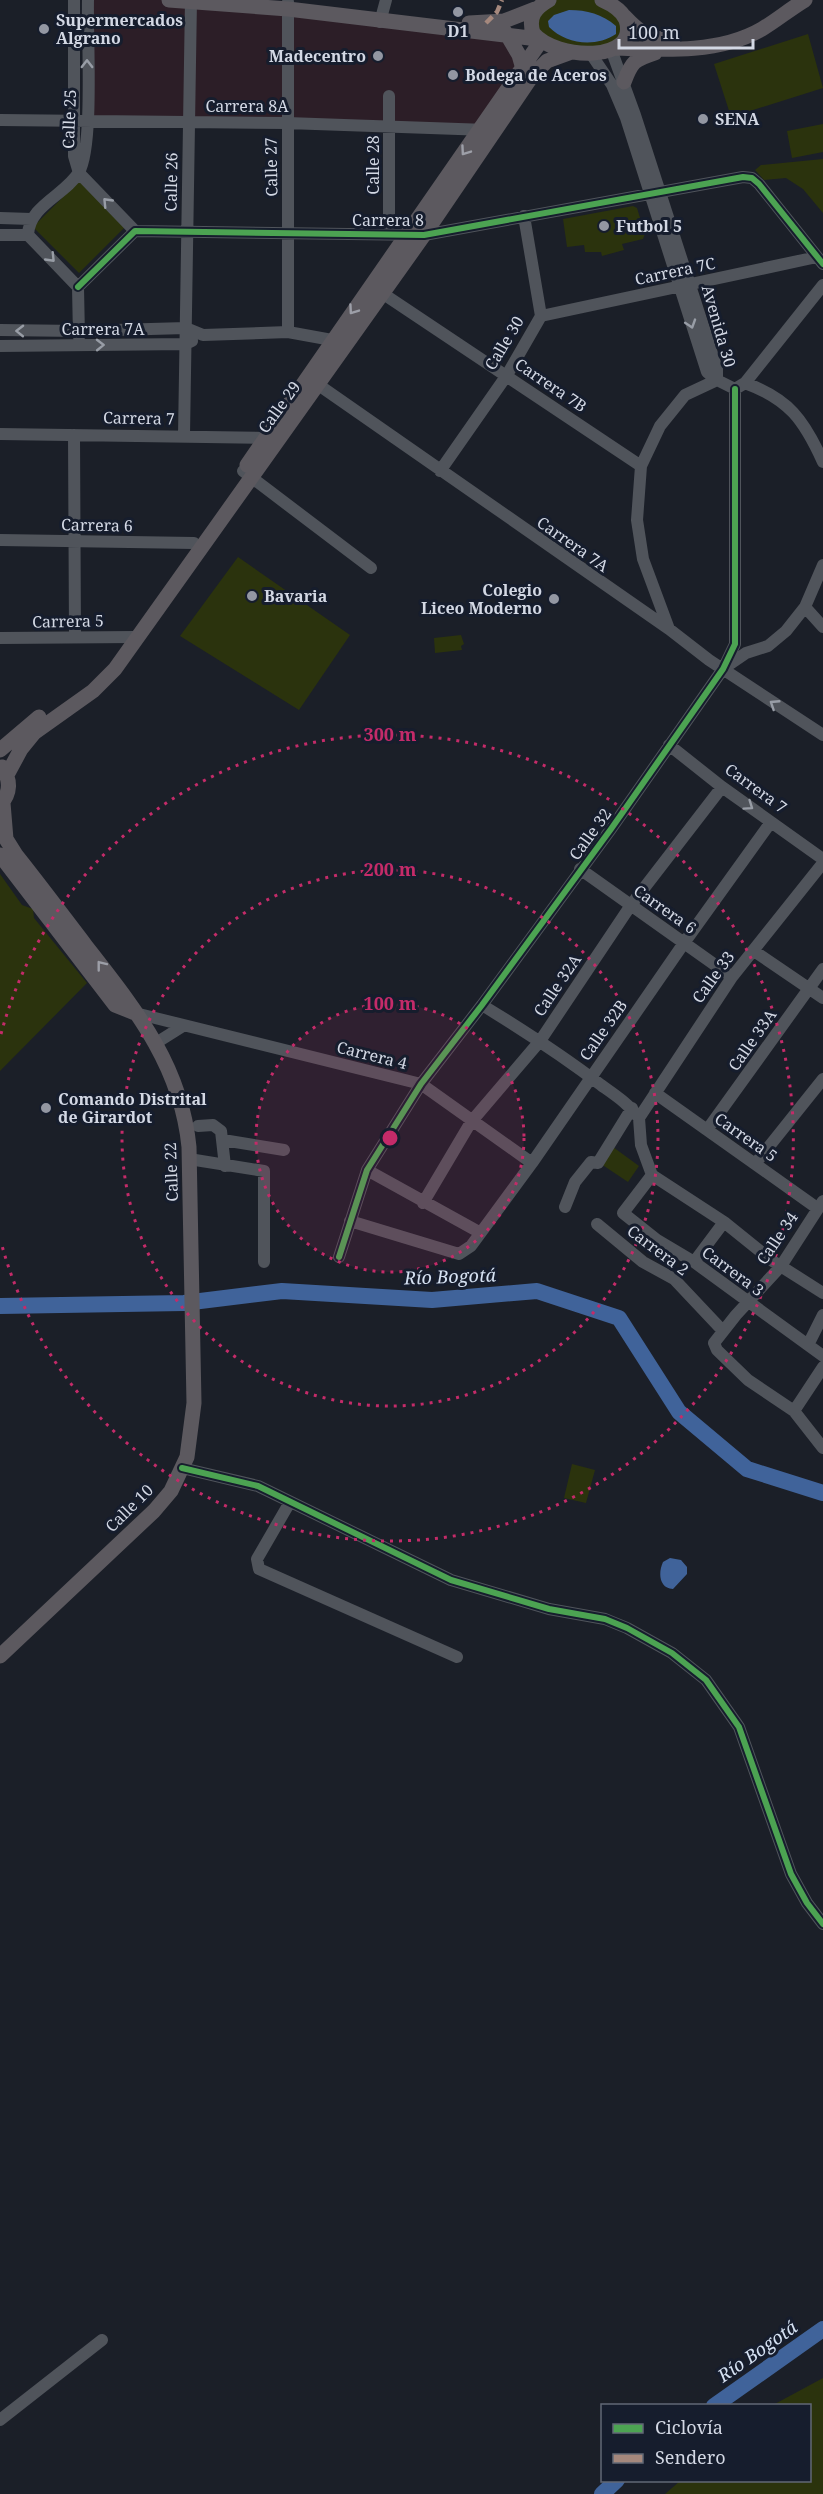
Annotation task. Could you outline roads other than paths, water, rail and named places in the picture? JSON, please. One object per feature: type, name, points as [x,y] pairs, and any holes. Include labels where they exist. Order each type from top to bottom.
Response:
[{"type":"main road","points":[[169,0],[383,12],[506,33],[539,40],[569,53],[591,54],[613,48],[664,50],[698,47],[742,38],[762,29],[805,0]]},
{"type":"main road","points":[[264,0],[288,6]]},
{"type":"main road","points":[[470,28],[504,21],[536,9],[549,0]]},
{"type":"main road","points":[[613,5],[644,35],[666,40],[697,38],[734,31],[788,10]]},
{"type":"main road","points":[[613,5],[628,30],[626,37],[613,48]]},
{"type":"main road","points":[[536,9],[532,16],[531,26],[539,40]]},
{"type":"main road","points":[[506,33],[519,54],[523,69]]},
{"type":"main road","points":[[523,69],[539,40]]},
{"type":"main road","points":[[624,82],[631,64],[638,58],[664,50]]},
{"type":"main road","name":"Calle 29","points":[[312,381],[332,340],[406,235],[487,130],[538,68],[547,61],[569,53]]},
{"type":"main road","name":"Calle 29","points":[[0,750],[25,727],[90,683],[132,637],[312,381],[382,293],[424,235],[523,69]]},
{"type":"main road","name":"Calle 29","points":[[3,770],[34,733],[93,691],[115,669],[132,637],[194,543],[246,475]]},
{"type":"main road","name":"Calle 22","points":[[3,770],[9,789],[1,804],[6,839],[126,996],[167,1063],[181,1103],[186,1125],[189,1159],[195,1338]]},
{"type":"main road","name":"Calle 22","points":[[0,855],[115,1005],[135,1013]]},
{"type":"main road","name":"Calle 10","points":[[0,1656],[154,1511],[171,1491],[187,1457],[194,1403],[195,1338]]},
{"type":"street","name":"Calle 25","points":[[74,0],[74,156],[79,172]]},
{"type":"street","name":"Calle 25","points":[[79,172],[84,157],[87,122],[88,0]]},
{"type":"street","name":"Calle 26","points":[[184,436],[191,1]]},
{"type":"street","name":"Calle 27","points":[[288,6],[288,332]]},
{"type":"street","name":"Avenida 30","points":[[613,48],[684,286],[717,369],[717,381]]},
{"type":"street","name":"Avenida 30","points":[[591,54],[612,85],[655,193]]},
{"type":"street","name":"Calle 28","points":[[389,96],[389,234]]},
{"type":"street","name":"Carrera 8A","points":[[0,120],[287,123],[487,130]]},
{"type":"street","points":[[28,235],[31,219],[79,172],[135,231],[78,287]]},
{"type":"street","name":"Carrera 8","points":[[135,231],[424,235],[743,177],[752,178],[759,183],[820,261]]},
{"type":"street","name":"Calle 30","points":[[440,471],[507,375],[541,316],[524,216]]},
{"type":"street","points":[[0,218],[31,219]]},
{"type":"street","points":[[0,235],[28,235],[78,287],[79,346]]},
{"type":"street","name":"Carrera 7C","points":[[541,316],[820,261]]},
{"type":"street","points":[[740,386],[823,285]]},
{"type":"street","name":"Carrera 7B","points":[[382,293],[641,466]]},
{"type":"street","name":"Carrera 7A","points":[[0,330],[78,331],[186,328],[203,334],[288,332],[332,340]]},
{"type":"street","name":"Carrera 7A","points":[[0,346],[186,344],[203,334]]},
{"type":"street","name":"Carrera 7A","points":[[312,381],[723,669],[823,735]]},
{"type":"street","points":[[669,629],[643,559],[637,520],[641,466],[660,426],[685,395],[717,381],[762,389],[783,402],[804,423],[823,462]]},
{"type":"street","name":"Calle 32","points":[[339,1257],[367,1170],[421,1084],[482,1005],[669,745],[723,669],[735,644],[740,386]]},
{"type":"street","name":"Carrera 7","points":[[0,434],[272,438]]},
{"type":"street","points":[[74,435],[75,637]]},
{"type":"street","points":[[246,475],[371,568]]},
{"type":"street","name":"Carrera 6","points":[[0,540],[194,543]]},
{"type":"street","points":[[723,669],[746,653],[768,646],[786,631],[805,607],[823,565]]},
{"type":"street","points":[[805,607],[823,627]]},
{"type":"street","name":"Carrera 5","points":[[0,638],[132,637]]},
{"type":"street","name":"Carrera 7","points":[[669,745],[823,861]]},
{"type":"street","name":"Calle 32A","points":[[423,1203],[471,1122],[540,1041],[630,905],[722,787]]},
{"type":"street","name":"Calle 32B","points":[[350,1221],[459,1254],[471,1246],[771,822]]},
{"type":"street","name":"Calle 33","points":[[565,1207],[575,1182],[591,1162],[598,1163],[636,1113],[655,1093],[732,976],[823,861]]},
{"type":"street","name":"Carrera 6","points":[[580,869],[732,976]]},
{"type":"street","points":[[754,951],[823,998]]},
{"type":"street","name":"Calle 33A","points":[[707,1130],[823,969]]},
{"type":"street","points":[[482,1005],[590,1076],[636,1113],[641,1145],[652,1175],[724,1222],[781,1266],[823,1293]]},
{"type":"street","name":"Carrera 4","points":[[135,1013],[421,1084],[471,1122],[532,1162]]},
{"type":"street","points":[[156,1043],[183,1026]]},
{"type":"street","points":[[755,1164],[823,1079]]},
{"type":"street","name":"Carrera 5","points":[[655,1093],[755,1164],[820,1204]]},
{"type":"street","points":[[198,1126],[213,1125],[221,1131],[225,1166]]},
{"type":"street","points":[[223,1140],[284,1150]]},
{"type":"street","points":[[189,1159],[264,1172],[264,1262]]},
{"type":"street","points":[[367,1170],[479,1232]]},
{"type":"street","name":"Carrera 3","points":[[652,1175],[624,1213],[657,1240],[694,1262],[823,1356]]},
{"type":"street","name":"Calle 34","points":[[794,1411],[748,1380],[717,1350],[714,1343],[781,1266],[820,1204]]},
{"type":"street","points":[[694,1262],[724,1222]]},
{"type":"street","name":"Carrera 2","points":[[597,1224],[643,1262],[674,1279],[723,1331]]},
{"type":"street","points":[[807,1345],[823,1315]]},
{"type":"street","points":[[823,1367],[794,1411],[823,1448]]},
{"type":"street","points":[[182,1468],[258,1486],[451,1580],[549,1609],[605,1619],[652,1641],[689,1665],[706,1680],[739,1727],[791,1874],[807,1903],[823,1924]]},
{"type":"street","points":[[290,1502],[257,1559],[259,1569],[457,1657]]},
{"type":"street","points":[[0,2420],[102,2340]]},
{"type":"water","points":[[569,10],[588,12],[605,18],[616,26],[616,34],[599,41],[581,42],[556,33],[549,27],[548,21],[554,15]]},
{"type":"water","points":[[670,1558],[681,1560],[687,1567],[687,1574],[673,1589],[662,1583],[660,1575],[663,1562]]},
{"type":"waterway","name":"Río Bogotá","points":[[0,1306],[184,1303],[282,1291],[432,1300],[537,1291],[619,1318],[679,1412],[747,1469],[823,1493]]},
{"type":"waterway","name":"Río Bogotá","points":[[717,2404],[823,2329]]},
{"type":"waterway","name":"Río Bogotá","points":[[602,2494],[615,2482]]},
{"type":"place","name":"D1","points":[[458,12]]},
{"type":"place","name":"Supermercados Algrano","points":[[44,29]]},
{"type":"place","name":"Madecentro","points":[[378,56]]},
{"type":"place","name":"Bodega de Aceros","points":[[453,75]]},
{"type":"place","name":"SENA","points":[[703,119]]},
{"type":"place","name":"Futbol 5","points":[[604,226]]},
{"type":"place","name":"Bavaria","points":[[252,596]]},
{"type":"place","name":"Colegio Liceo Moderno","points":[[554,599]]},
{"type":"place","name":"Comando Distrital de Girardot","points":[[46,1108]]}]
